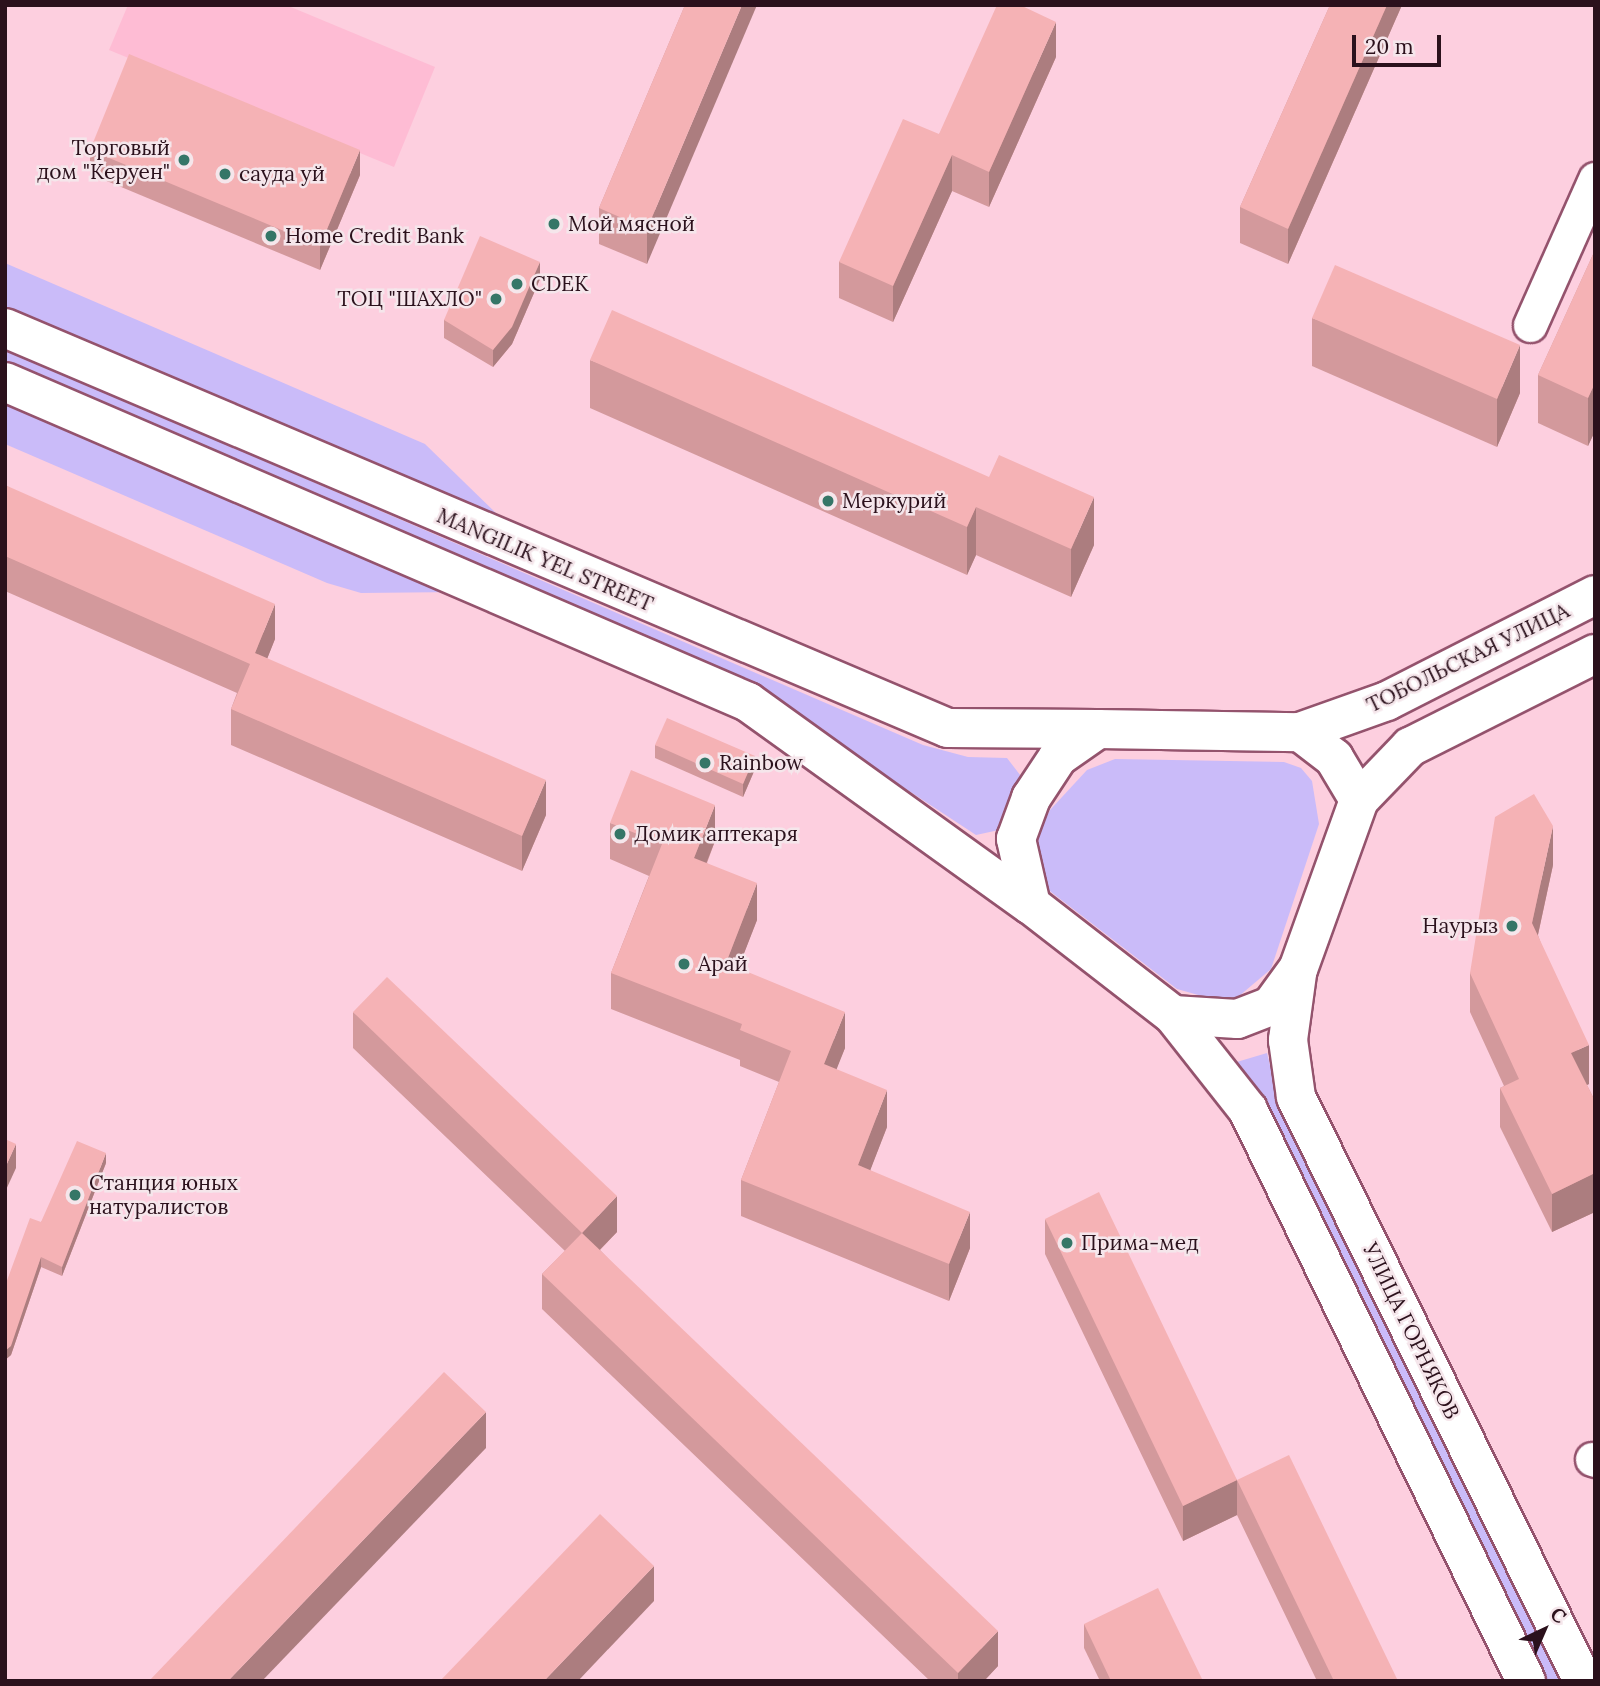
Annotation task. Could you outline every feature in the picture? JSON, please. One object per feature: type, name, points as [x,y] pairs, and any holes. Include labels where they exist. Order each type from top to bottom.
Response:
[{"type":"street","points":[[1530,325],[1595,179]]},
{"type":"street","name":"MANGILIK YEL STREET","points":[[5,328],[948,728],[1300,732]]},
{"type":"street","points":[[5,382],[748,702],[1031,905],[1173,1014],[1248,1110],[1526,1681]]},
{"type":"street","name":"ТОБОЛЬСКАЯ УЛИЦА","points":[[1300,732],[1387,701],[1595,595]]},
{"type":"street","points":[[1173,1014],[1237,1019],[1271,1006],[1298,969],[1359,800],[1410,747],[1595,654]]},
{"type":"street","points":[[1031,905],[1016,839],[1031,798],[1058,757],[1098,729]]},
{"type":"street","points":[[1300,732],[1334,758],[1359,800]]},
{"type":"street","name":"УЛИЦА ГОРНЯКОВ","points":[[1298,969],[1287,1040],[1296,1097],[1583,1681]]},
{"type":"shaded area","points":[[128,5],[286,5],[435,67],[394,167],[109,50]]},
{"type":"shaded area","points":[[5,263],[425,444],[500,517],[5,307]]},
{"type":"shaded area","points":[[5,349],[923,745],[968,757],[1007,758],[1024,780],[999,830],[976,835],[763,695],[5,367]]},
{"type":"shaded area","points":[[5,399],[459,592],[361,593],[327,583],[5,444]]},
{"type":"shaded area","points":[[1115,759],[1284,762],[1301,768],[1312,781],[1319,824],[1271,969],[1238,997],[1216,1000],[1177,989],[1051,892],[1036,873],[1039,832],[1050,810],[1087,770]]},
{"type":"shaded area","points":[[1267,1053],[1280,1106],[1565,1681],[1545,1681],[1259,1101],[1230,1064]]},
{"type":"building","points":[[685,5],[742,5],[647,229],[599,208]]},
{"type":"building","points":[[997,5],[1020,5],[1056,22],[989,172],[952,155],[893,286],[839,262],[903,119],[939,134]]},
{"type":"building","points":[[1330,5],[1387,5],[1288,229],[1240,207]]},
{"type":"building","name":"сауда уй","points":[[129,54],[360,150],[320,246],[90,150]]},
{"type":"building","name":"ТОЦ \"ШАХЛО\"","points":[[480,236],[540,262],[512,327],[493,350],[444,320]]},
{"type":"building","points":[[1595,250],[1595,383],[1588,398],[1538,375]]},
{"type":"building","points":[[1335,265],[1520,345],[1497,399],[1312,318]]},
{"type":"building","points":[[612,310],[989,477],[999,455],[1094,497],[1071,549],[976,507],[967,527],[590,360]]},
{"type":"building","points":[[5,485],[275,604],[255,653],[546,780],[522,836],[231,709],[250,664],[5,556]]},
{"type":"building","points":[[667,718],[755,756],[743,784],[655,745]]},
{"type":"building","points":[[631,770],[715,805],[694,858],[757,883],[726,963],[845,1012],[824,1064],[887,1090],[858,1165],[970,1212],[949,1264],[741,1180],[791,1051],[740,1030],[742,1024],[611,973],[662,844],[610,823]]},
{"type":"building","points":[[1534,794],[1553,826],[1532,923],[1589,1045],[1571,1053],[1595,1101],[1595,1173],[1552,1194],[1500,1088],[1519,1079],[1470,973],[1495,817]]},
{"type":"building","points":[[387,977],[617,1196],[582,1233],[353,1012]]},
{"type":"building","points":[[5,1139],[16,1144],[5,1168]]},
{"type":"building","name":"Станция юных натуралистов","points":[[77,1141],[106,1153],[62,1267],[41,1257],[11,1346],[5,1351],[5,1286],[30,1218],[41,1222]]},
{"type":"building","points":[[1099,1192],[1237,1480],[1183,1506],[1045,1219]]},
{"type":"building","points":[[582,1233],[998,1631],[958,1673],[542,1274]]},
{"type":"building","points":[[444,1372],[486,1412],[228,1681],[149,1681]]},
{"type":"building","points":[[1289,1455],[1398,1681],[1334,1681],[1237,1480]]},
{"type":"building","points":[[600,1514],[654,1566],[544,1681],[440,1681]]},
{"type":"building","points":[[1158,1588],[1203,1681],[1111,1681],[1084,1624]]},
{"type":"place","name":"Торговый дом \"Керуен\"","points":[[184,160]]},
{"type":"place","name":"сауда уй","points":[[225,174]]},
{"type":"place","name":"Мой мясной","points":[[554,224]]},
{"type":"place","name":"Home Credit Bank","points":[[271,236]]},
{"type":"place","name":"CDEK","points":[[517,284]]},
{"type":"place","name":"ТОЦ \"ШАХЛО\"","points":[[496,299]]},
{"type":"place","name":"Меркурий","points":[[828,501]]},
{"type":"place","name":"Rainbow","points":[[705,763]]},
{"type":"place","name":"Домик аптекаря","points":[[620,834]]},
{"type":"place","name":"Наурыз","points":[[1512,926]]},
{"type":"place","name":"Арай","points":[[684,964]]},
{"type":"place","name":"Станция юных натуралистов","points":[[75,1195]]},
{"type":"place","name":"Прима-мед","points":[[1067,1243]]}]
